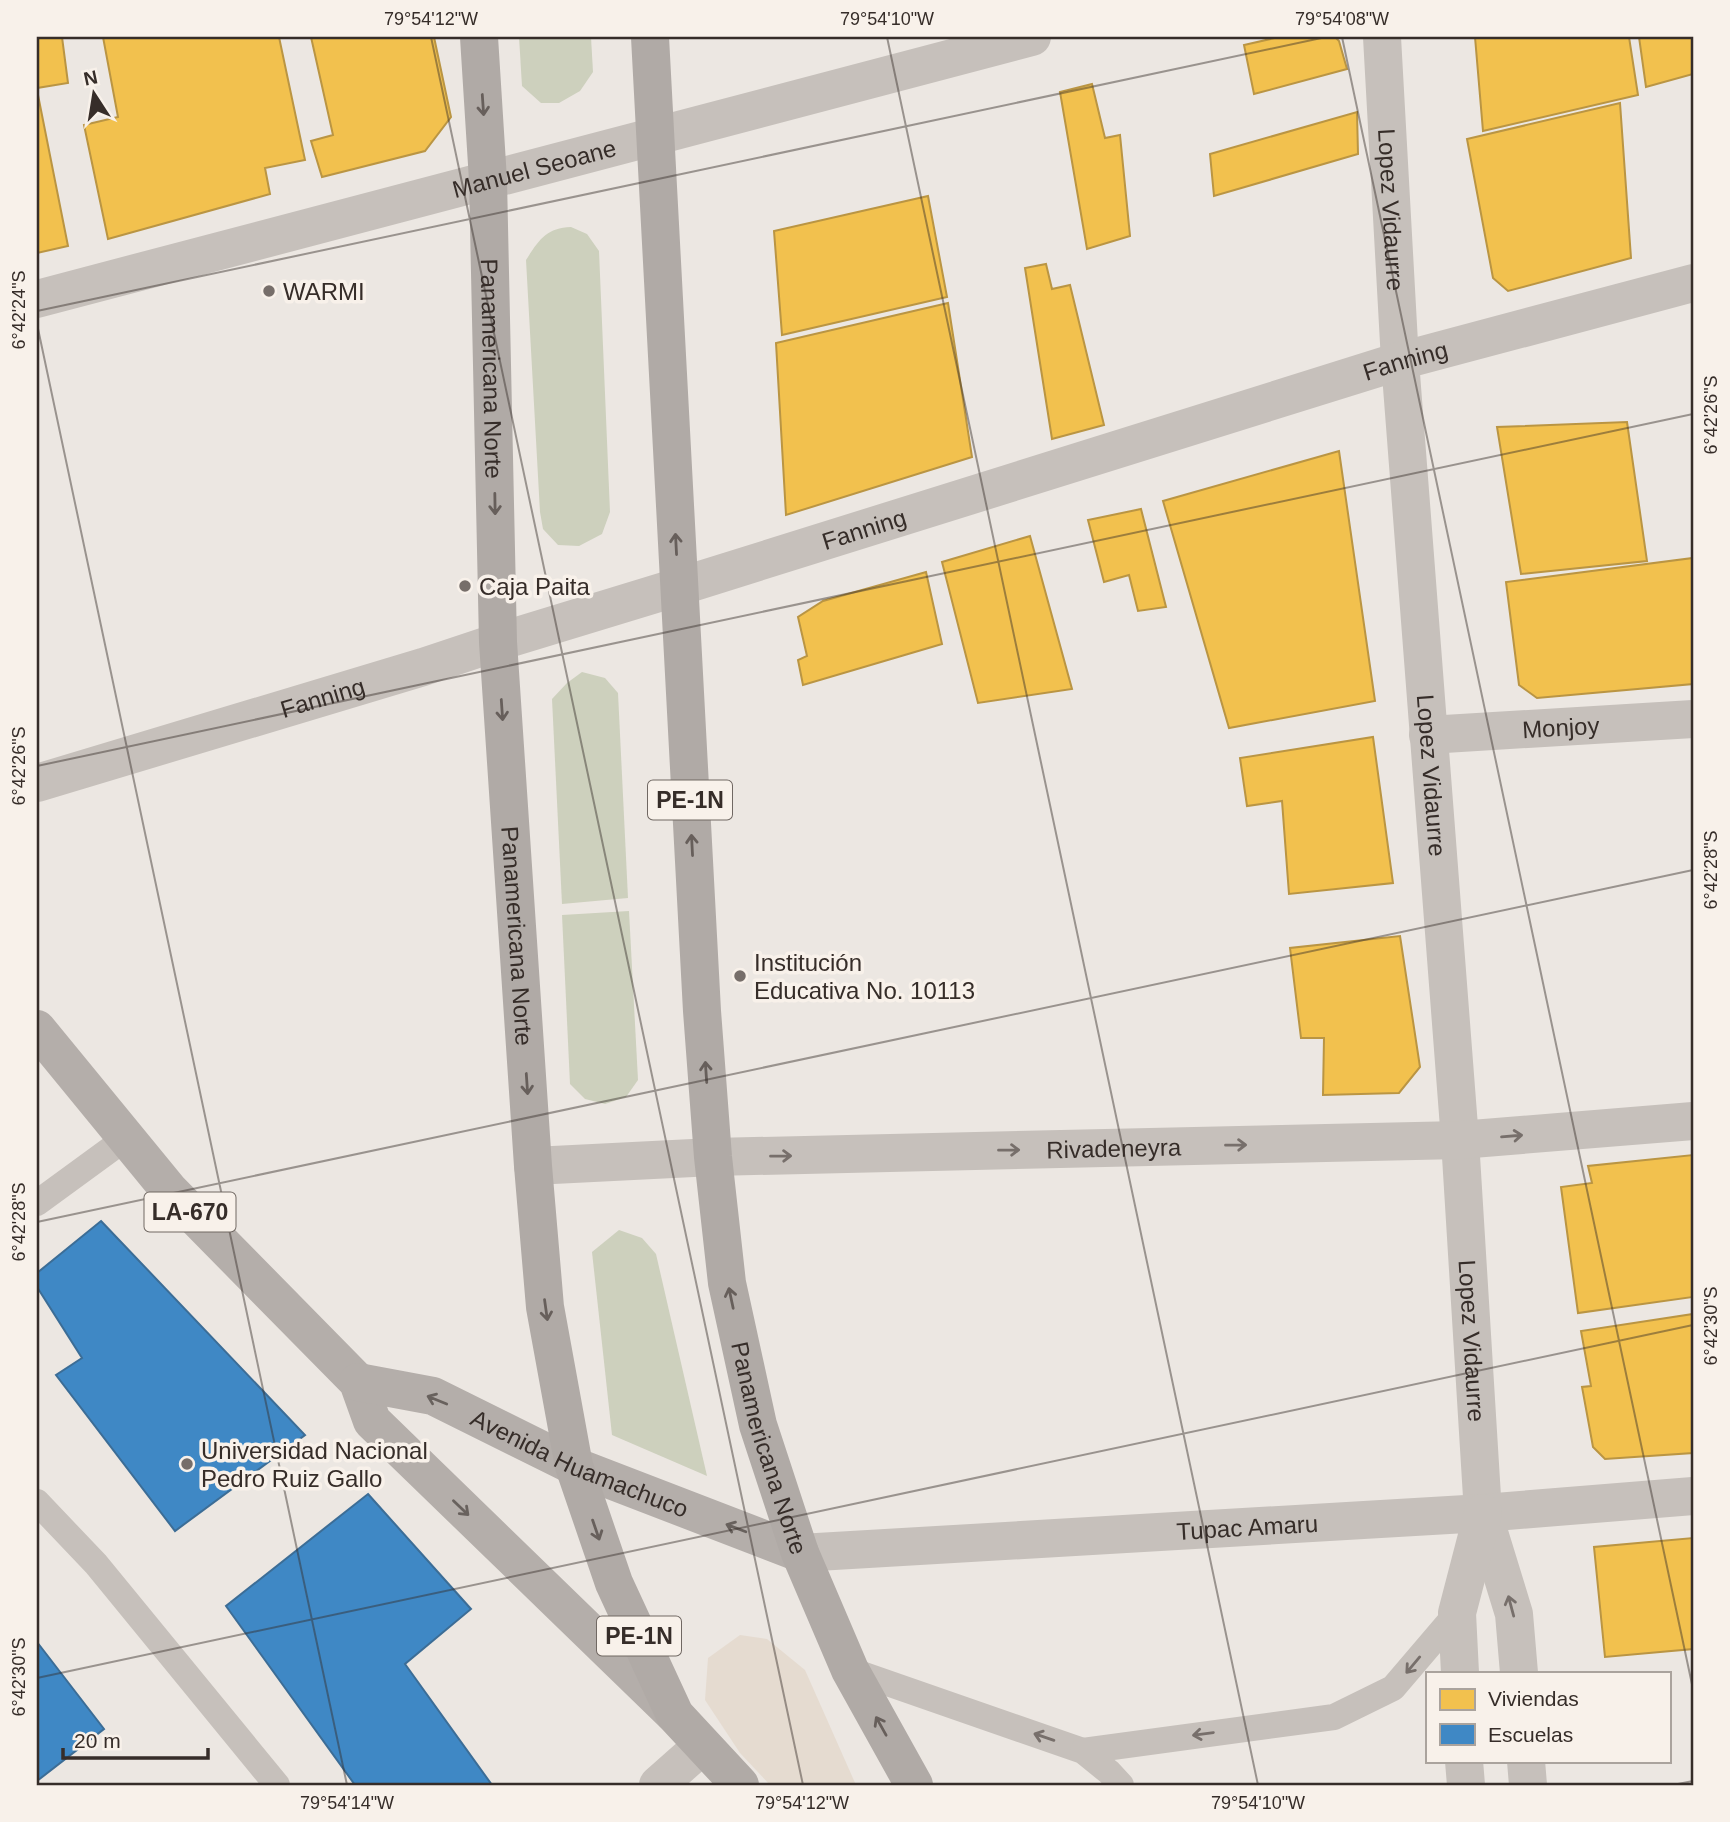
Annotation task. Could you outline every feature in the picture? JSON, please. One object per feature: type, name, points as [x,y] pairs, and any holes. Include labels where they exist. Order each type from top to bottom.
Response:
[{"type":"highway","name":"Panamericana Norte","points":[[479,37],[488,180],[498,642],[545,1307],[573,1466],[614,1583],[675,1715],[740,1785]]},
{"type":"highway","name":"Panamericana Norte","points":[[650,37],[702,1011],[713,1157],[727,1283],[758,1425],[800,1553],[850,1670],[914,1785]]},
{"type":"main road","name":"LA-670","points":[[37,1029],[169,1190],[358,1382],[372,1421],[675,1715]]},
{"type":"main road","name":"Avenida Huamachuco","points":[[358,1382],[433,1396],[573,1466],[800,1553]]},
{"type":"street","name":"Manuel Seoane","points":[[37,299],[1032,37]]},
{"type":"street","name":"Lopez Vidaurre","points":[[1382,37],[1400,361],[1460,1140],[1483,1513],[1514,1614],[1519,1672]]},
{"type":"street","name":"Fanning","points":[[37,783],[423,667],[1400,361],[1693,283]]},
{"type":"street","name":"Monjoy","points":[[1428,735],[1693,719]]},
{"type":"street","name":"Rivadeneyra","points":[[533,1166],[713,1157],[1460,1140],[1693,1121]]},
{"type":"street","name":"Tupac Amaru","points":[[800,1553],[1483,1513],[1693,1496]]},
{"type":"street","name":"Lopez Vidaurre","points":[[1460,1672],[1457,1613],[1483,1513]]},
{"type":"street","points":[[657,1785],[702,1746]]},
{"type":"street","points":[[1465,1762],[1466,1785]]},
{"type":"street","points":[[1526,1762],[1528,1785]]},
{"type":"lane","points":[[37,1203],[126,1138]]},
{"type":"lane","points":[[37,1502],[96,1564],[277,1785]]},
{"type":"lane","points":[[1083,1751],[1334,1717],[1393,1688],[1457,1613]]},
{"type":"lane","points":[[850,1670],[1083,1751],[1121,1785]]},
{"type":"green space","points":[[519,37],[591,37],[593,72],[580,91],[559,103],[541,103],[522,86]]},
{"type":"green space","points":[[571,227],[587,234],[599,251],[610,512],[602,534],[579,546],[558,545],[543,529],[526,260],[544,236],[555,230]]},
{"type":"green space","points":[[582,672],[605,678],[618,693],[628,898],[562,904],[552,699]]},
{"type":"green space","points":[[629,911],[638,1080],[626,1097],[605,1104],[585,1099],[570,1084],[562,915]]},
{"type":"green space","points":[[619,1230],[642,1238],[656,1254],[707,1476],[612,1435],[592,1252]]},
{"type":"shaded area","points":[[740,1635],[767,1639],[805,1670],[856,1785],[770,1785],[740,1753],[705,1700],[708,1658]]},
{"type":"building: Viviendas","points":[[37,37],[62,37],[68,83],[37,88]]},
{"type":"building: Viviendas","points":[[103,37],[279,37],[305,160],[265,168],[270,194],[108,239],[84,125],[118,117]]},
{"type":"building: Viviendas","points":[[311,37],[434,37],[451,117],[425,151],[322,177],[311,141],[333,135]]},
{"type":"building: Viviendas","points":[[1279,37],[1335,37],[1339,41],[1347,69],[1254,94],[1244,45]]},
{"type":"building: Viviendas","points":[[1475,37],[1629,37],[1638,95],[1483,131]]},
{"type":"building: Viviendas","points":[[1639,37],[1693,37],[1693,74],[1646,87]]},
{"type":"building: Viviendas","points":[[1092,84],[1105,138],[1120,135],[1130,236],[1087,249],[1060,92]]},
{"type":"building: Viviendas","points":[[37,90],[68,246],[37,253]]},
{"type":"building: Viviendas","points":[[1620,103],[1631,258],[1508,291],[1493,278],[1467,139]]},
{"type":"building: Viviendas","points":[[1357,112],[1358,154],[1214,196],[1210,154]]},
{"type":"building: Viviendas","points":[[928,196],[947,297],[782,335],[774,231]]},
{"type":"building: Viviendas","points":[[1046,264],[1052,289],[1070,285],[1104,425],[1052,439],[1025,268]]},
{"type":"building: Viviendas","points":[[948,303],[972,457],[786,515],[776,343]]},
{"type":"building: Viviendas","points":[[1627,422],[1647,561],[1521,574],[1497,427]]},
{"type":"building: Viviendas","points":[[1339,451],[1375,701],[1229,728],[1163,501]]},
{"type":"building: Viviendas","points":[[1141,509],[1166,607],[1138,611],[1129,575],[1104,582],[1088,520]]},
{"type":"building: Viviendas","points":[[1030,536],[1072,689],[978,703],[942,562]]},
{"type":"building: Viviendas","points":[[1693,558],[1693,684],[1537,698],[1519,685],[1506,582]]},
{"type":"building: Viviendas","points":[[926,572],[942,644],[803,685],[798,660],[807,656],[798,617],[823,601]]},
{"type":"building: Viviendas","points":[[1373,737],[1393,883],[1289,894],[1282,801],[1247,806],[1240,758]]},
{"type":"building: Viviendas","points":[[1400,936],[1420,1067],[1399,1093],[1323,1095],[1324,1038],[1301,1038],[1290,948]]},
{"type":"building: Viviendas","points":[[1693,1155],[1693,1297],[1578,1313],[1561,1187],[1592,1183],[1588,1166]]},
{"type":"building: Viviendas","points":[[1693,1314],[1693,1453],[1605,1459],[1593,1447],[1582,1387],[1591,1386],[1581,1331]]},
{"type":"building: Viviendas","points":[[1693,1538],[1693,1649],[1605,1657],[1594,1547]]},
{"type":"building: Escuelas","points":[[101,1221],[305,1435],[175,1531],[56,1375],[82,1358],[37,1287],[37,1273]]},
{"type":"building: Escuelas","points":[[368,1494],[471,1609],[405,1664],[492,1785],[355,1785],[226,1606]]},
{"type":"building: Escuelas","points":[[37,1642],[104,1729],[37,1781]]},
{"type":"place","name":"WARMI","points":[[269,291]]},
{"type":"place","name":"Caja Paita","points":[[465,586]]},
{"type":"place","name":"Institución Educativa No. 10113","points":[[740,976]]},
{"type":"place","name":"Universidad Nacional Pedro Ruiz Gallo","points":[[187,1464]]}]
